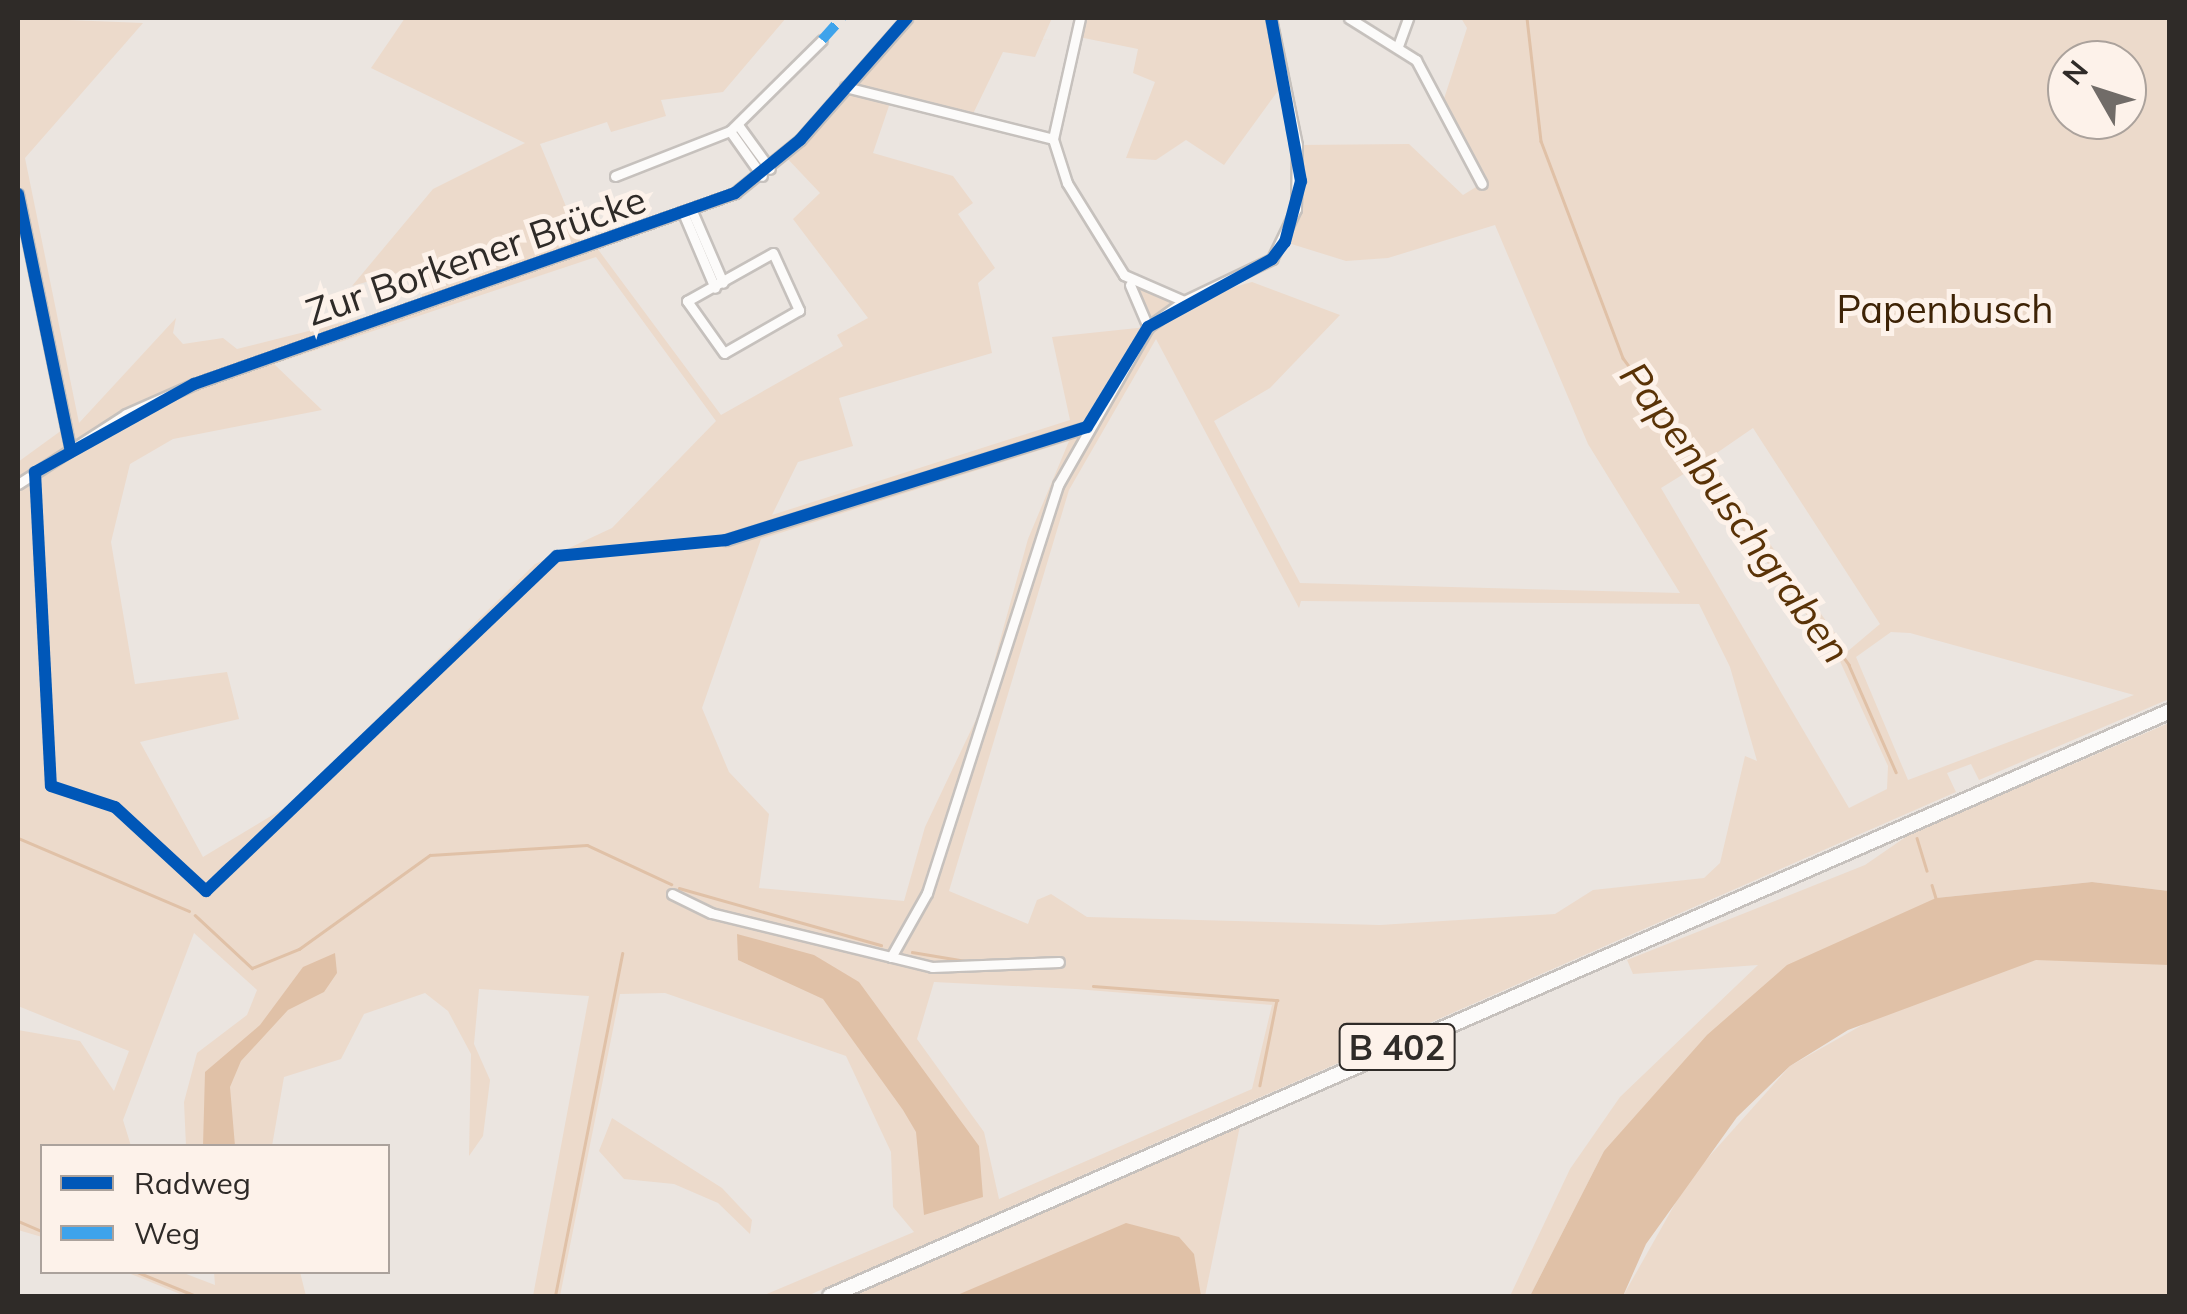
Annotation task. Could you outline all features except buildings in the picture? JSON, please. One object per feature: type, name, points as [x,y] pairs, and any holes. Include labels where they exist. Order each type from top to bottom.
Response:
[{"type":"main road","name":"B 402","points":[[830,1296],[2170,711]]},
{"type":"street","name":"Zur Borkener Brücke","points":[[18,484],[70,448],[194,384],[688,213],[766,173],[907,18]]},
{"type":"street","points":[[1080,18],[1053,139],[1067,183],[1124,275],[1148,328]]},
{"type":"street","points":[[892,957],[927,893],[1042,528],[1087,427],[1148,328],[1184,302],[1272,259],[1296,210],[1297,145],[1270,18]]},
{"type":"street","points":[[1349,18],[1416,60],[1482,184]]},
{"type":"street","points":[[1398,46],[1408,18]]},
{"type":"street","points":[[615,176],[734,128],[822,40]]},
{"type":"street","points":[[845,87],[1053,139]]},
{"type":"street","points":[[734,128],[766,173]]},
{"type":"street","points":[[18,194],[70,448]]},
{"type":"street","points":[[688,213],[719,285]]},
{"type":"street","points":[[772,254],[802,304],[724,353],[687,301],[719,285],[772,254]]},
{"type":"street","points":[[1124,275],[1184,302]]},
{"type":"street","points":[[726,540],[1087,427]]},
{"type":"street","points":[[672,894],[711,913],[892,957],[976,972],[1059,962]]},
{"type":"green space","name":"Papenbusch","points":[[18,18],[143,23],[25,158],[79,423],[176,318],[173,333],[183,344],[223,338],[237,349],[424,302],[412,269],[352,286],[433,189],[525,143],[371,68],[405,18],[786,18],[723,92],[661,100],[666,116],[611,132],[607,122],[540,144],[585,252],[597,248],[721,415],[843,346],[837,335],[868,318],[793,219],[820,193],[784,155],[907,18],[1052,18],[1035,57],[1003,52],[971,118],[891,100],[873,153],[953,176],[973,203],[958,214],[995,268],[978,283],[992,353],[839,398],[853,446],[798,462],[772,515],[1070,420],[1052,337],[1147,327],[1124,275],[1184,301],[1252,282],[1340,315],[1270,388],[1214,421],[1300,583],[1680,593],[1588,444],[1495,225],[1388,258],[1346,261],[1285,242],[1297,145],[1409,144],[1463,195],[1481,184],[1441,108],[1467,28],[1461,18],[2169,18],[2169,699],[1979,780],[1971,764],[1947,773],[1956,792],[807,1296],[762,1296],[914,1232],[893,1207],[891,1152],[846,1056],[665,993],[620,994],[560,1296],[533,1296],[589,996],[479,989],[474,1044],[490,1080],[483,1136],[469,1156],[471,1054],[448,1011],[425,993],[364,1014],[341,1059],[284,1077],[272,1144],[186,1144],[184,1102],[197,1053],[247,1015],[257,990],[194,933],[123,1120],[130,1144],[40,1144],[40,1236],[18,1230],[18,1030],[80,1041],[114,1091],[129,1051],[18,1006],[18,462],[62,430],[18,217]],"holes":[[[596,257],[716,421],[612,528],[535,564],[289,805],[203,857],[140,742],[239,719],[227,672],[135,684],[111,542],[130,464],[173,439],[322,410],[274,364]],[[1156,339],[1299,608],[1301,601],[1699,604],[1730,667],[1757,761],[1745,756],[1720,863],[1704,878],[1593,890],[1555,914],[1380,925],[1087,917],[1051,894],[1037,900],[1028,924],[949,891],[1069,490]],[[1753,428],[1880,624],[1848,651],[1708,459]],[[1069,441],[1028,539],[981,709],[925,827],[904,901],[759,888],[769,814],[729,772],[702,708],[761,539]],[[1695,467],[1838,657],[1888,766],[1887,789],[1849,808],[1661,488]],[[1891,632],[1910,633],[2134,695],[1908,780],[1856,657]],[[934,982],[1076,989],[1272,1005],[1252,1089],[999,1199],[984,1132],[917,1039]]]},
{"type":"green space","points":[[1080,18],[1271,18],[1285,81],[1224,165],[1186,140],[1156,160],[1126,158],[1155,82],[1133,73],[1138,49],[1074,36]]},
{"type":"green space","points":[[2169,723],[2169,891],[2092,882],[1936,898],[1604,1151],[1530,1296],[1510,1296],[1570,1169],[1620,1097],[1758,965],[1633,974],[1627,960],[1865,865],[1910,834]]},
{"type":"green space","points":[[2152,959],[2169,965],[2169,1296],[1623,1296],[1689,1179],[1790,1066],[1901,1003],[1968,978],[2036,960]]},
{"type":"green space","points":[[1242,1116],[1205,1296],[829,1296]]},
{"type":"green space","points":[[612,1118],[722,1188],[752,1220],[750,1234],[718,1203],[674,1184],[624,1179],[599,1151]]},
{"type":"green space","points":[[131,1274],[186,1274],[215,1285],[214,1274],[300,1274],[306,1296],[185,1296]]},
{"type":"shaded area","points":[[2092,882],[2169,891],[2169,965],[2036,960],[1848,1030],[1790,1066],[1737,1117],[1646,1244],[1623,1296],[1530,1296],[1604,1151],[1707,1035],[1787,965],[1936,898]]},
{"type":"shaded area","points":[[737,934],[814,955],[859,982],[979,1146],[983,1197],[924,1215],[916,1132],[903,1110],[823,999],[738,960]]},
{"type":"shaded area","points":[[335,953],[337,973],[324,992],[288,1010],[241,1061],[230,1087],[235,1144],[203,1144],[205,1072],[260,1025],[303,967]]},
{"type":"shaded area","points":[[1126,1223],[1179,1237],[1194,1254],[1201,1296],[955,1296]]},
{"type":"waterway","name":"Papenbuschgraben","points":[[1527,18],[1541,141],[1623,358],[1849,665],[1896,772]]},
{"type":"waterway","points":[[18,838],[189,911]]},
{"type":"waterway","name":"Papenbuschgraben","points":[[1917,838],[1927,870]]},
{"type":"waterway","points":[[195,915],[252,968],[299,949],[430,855],[587,845],[671,884]]},
{"type":"waterway","name":"Papenbuschgraben","points":[[1932,885],[1936,898]]},
{"type":"waterway","points":[[679,888],[881,945]]},
{"type":"waterway","points":[[912,952],[965,961]]},
{"type":"waterway","points":[[555,1296],[622,954]]},
{"type":"waterway","points":[[1093,986],[1277,1000],[1260,1085]]},
{"type":"waterway","points":[[18,1221],[40,1230]]},
{"type":"waterway","points":[[142,1274],[196,1296]]},
{"type":"marked path","points":[[822,40],[842,18]]},
{"type":"cycle path","points":[[907,18],[800,140],[735,193],[194,384],[35,472],[51,786],[115,807],[206,891],[557,556],[726,540],[1087,427],[1148,327],[1272,259],[1285,242],[1301,181],[1271,18]]},
{"type":"cycle path","points":[[18,194],[70,448]]}]
